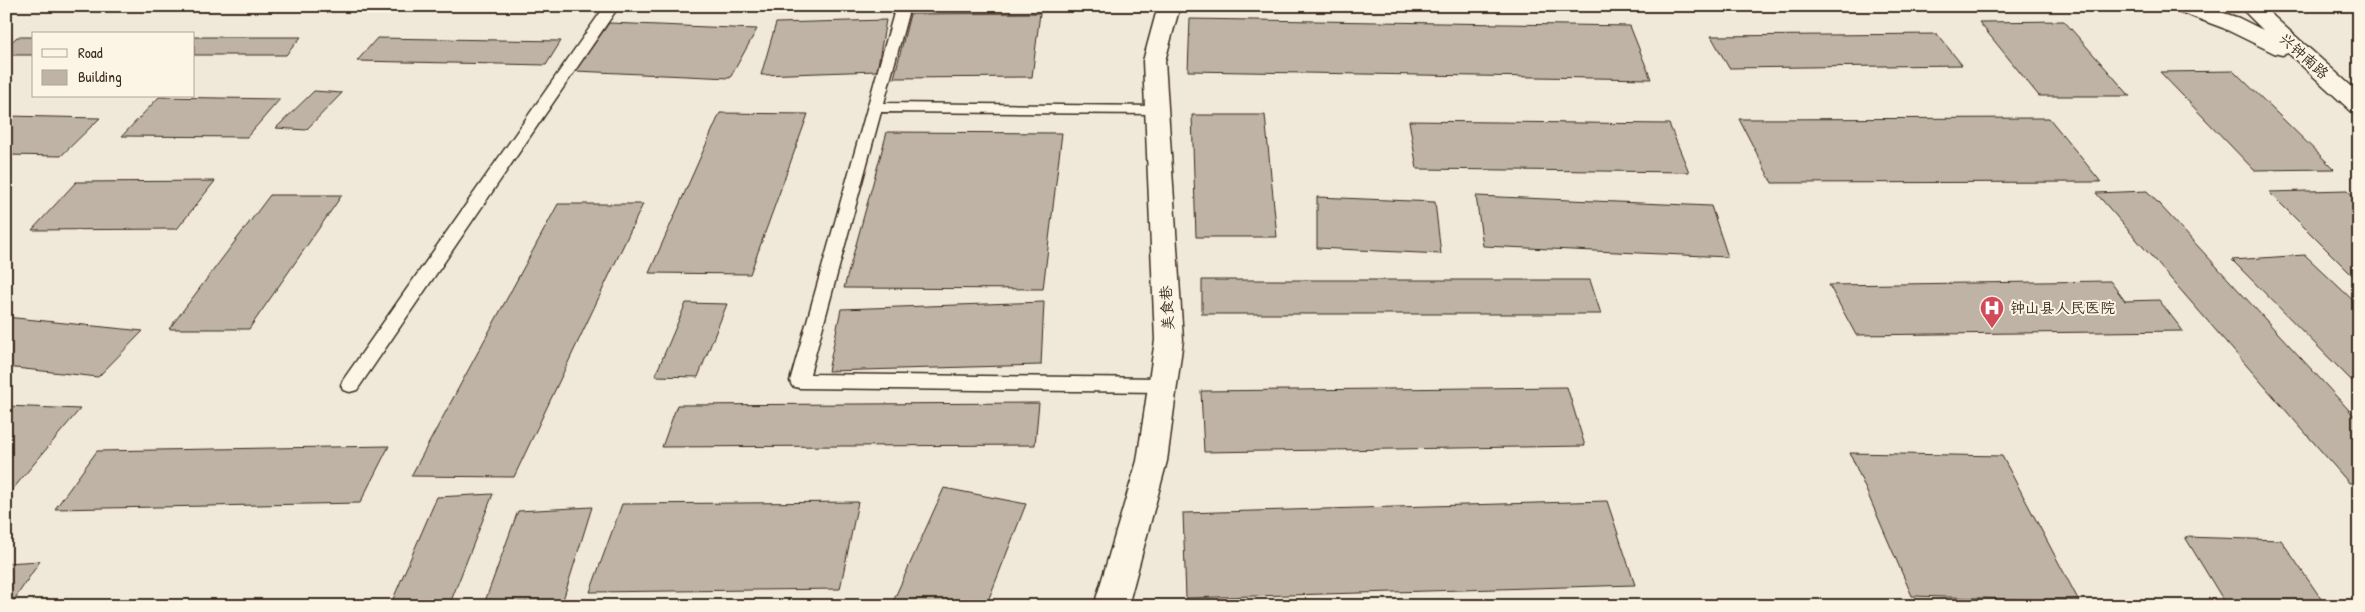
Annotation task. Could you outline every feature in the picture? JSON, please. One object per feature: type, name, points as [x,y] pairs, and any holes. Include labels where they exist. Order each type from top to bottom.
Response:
[{"type":"street","name":"美食巷","points":[[1111,606],[1152,461],[1169,340],[1154,61],[1168,6]]},
{"type":"street","points":[[2182,6],[2231,23],[2310,61]]},
{"type":"street","name":"兴钟南路","points":[[2249,6],[2359,106]]},
{"type":"street","points":[[2277,31],[2281,6]]},
{"type":"lane","points":[[350,385],[612,6]]},
{"type":"lane","points":[[903,6],[799,381],[1162,385]]},
{"type":"lane","points":[[875,107],[1157,110]]},
{"type":"building","points":[[1040,13],[1032,77],[894,78],[910,14]]},
{"type":"building","points":[[1190,19],[1630,26],[1651,79],[1188,71]]},
{"type":"building","points":[[886,20],[877,71],[761,75],[776,23]]},
{"type":"building","points":[[2064,21],[2130,96],[2039,96],[1979,22]]},
{"type":"building","points":[[609,23],[757,29],[730,78],[575,71]]},
{"type":"building","points":[[1937,34],[1962,65],[1729,68],[1711,36]]},
{"type":"building","points":[[17,37],[32,37],[32,55],[6,55],[6,47]]},
{"type":"building","points":[[195,37],[301,37],[286,55],[195,55]]},
{"type":"building","points":[[377,38],[561,41],[546,65],[357,61]]},
{"type":"building","points":[[2234,71],[2334,169],[2254,170],[2160,72]]},
{"type":"building","points":[[314,91],[342,93],[306,130],[276,128]]},
{"type":"building","points":[[158,98],[280,99],[247,137],[122,136]]},
{"type":"building","points":[[720,113],[808,114],[750,274],[649,273]]},
{"type":"building","points":[[1192,115],[1265,115],[1277,237],[1196,237]]},
{"type":"building","points":[[6,116],[100,118],[61,156],[6,155]]},
{"type":"building","points":[[2049,118],[2101,182],[1772,183],[1739,119]]},
{"type":"building","points":[[1409,121],[1669,124],[1689,172],[1417,169]]},
{"type":"building","points":[[887,132],[1062,133],[1043,289],[844,288]]},
{"type":"building","points":[[215,181],[177,229],[32,230],[76,182]]},
{"type":"building","points":[[2347,190],[2359,201],[2359,282],[2269,192]]},
{"type":"building","points":[[2147,191],[2359,421],[2359,482],[2349,483],[2096,193]]},
{"type":"building","points":[[270,195],[342,195],[249,329],[169,329]]},
{"type":"building","points":[[1476,196],[1711,206],[1728,257],[1483,246]]},
{"type":"building","points":[[1317,197],[1435,202],[1441,254],[1317,248]]},
{"type":"building","points":[[558,204],[643,204],[514,477],[411,476]]},
{"type":"building","points":[[2305,255],[2359,306],[2359,388],[2232,260]]},
{"type":"building","points":[[1202,280],[1590,280],[1601,314],[1202,314]]},
{"type":"building","points":[[2110,281],[2125,301],[2159,300],[2183,331],[1856,335],[1829,285]]},
{"type":"building","points":[[1044,302],[1041,365],[828,371],[841,309]]},
{"type":"building","points":[[686,303],[727,304],[698,377],[655,376]]},
{"type":"building","points":[[6,317],[143,331],[98,377],[6,367]]},
{"type":"building","points":[[1567,387],[1585,446],[1204,452],[1201,391]]},
{"type":"building","points":[[1039,403],[1035,445],[662,447],[677,405]]},
{"type":"building","points":[[6,406],[80,409],[7,496],[6,496]]},
{"type":"building","points":[[389,446],[360,503],[55,509],[97,451]]},
{"type":"building","points":[[1850,453],[2002,456],[2079,601],[1912,596]]},
{"type":"building","points":[[944,488],[1026,504],[986,606],[891,606]]},
{"type":"building","points":[[493,494],[449,606],[390,606],[437,497]]},
{"type":"building","points":[[1607,501],[1635,585],[1186,598],[1183,513]]},
{"type":"building","points":[[858,502],[840,589],[590,592],[622,504]]},
{"type":"building","points":[[592,507],[563,600],[484,604],[518,511]]},
{"type":"building","points":[[2185,537],[2281,540],[2326,606],[2227,606]]},
{"type":"building","points":[[40,561],[10,606],[6,606],[6,563]]},
{"type":"place","name":"钟山县人民医院","points":[[1992,329]]}]
